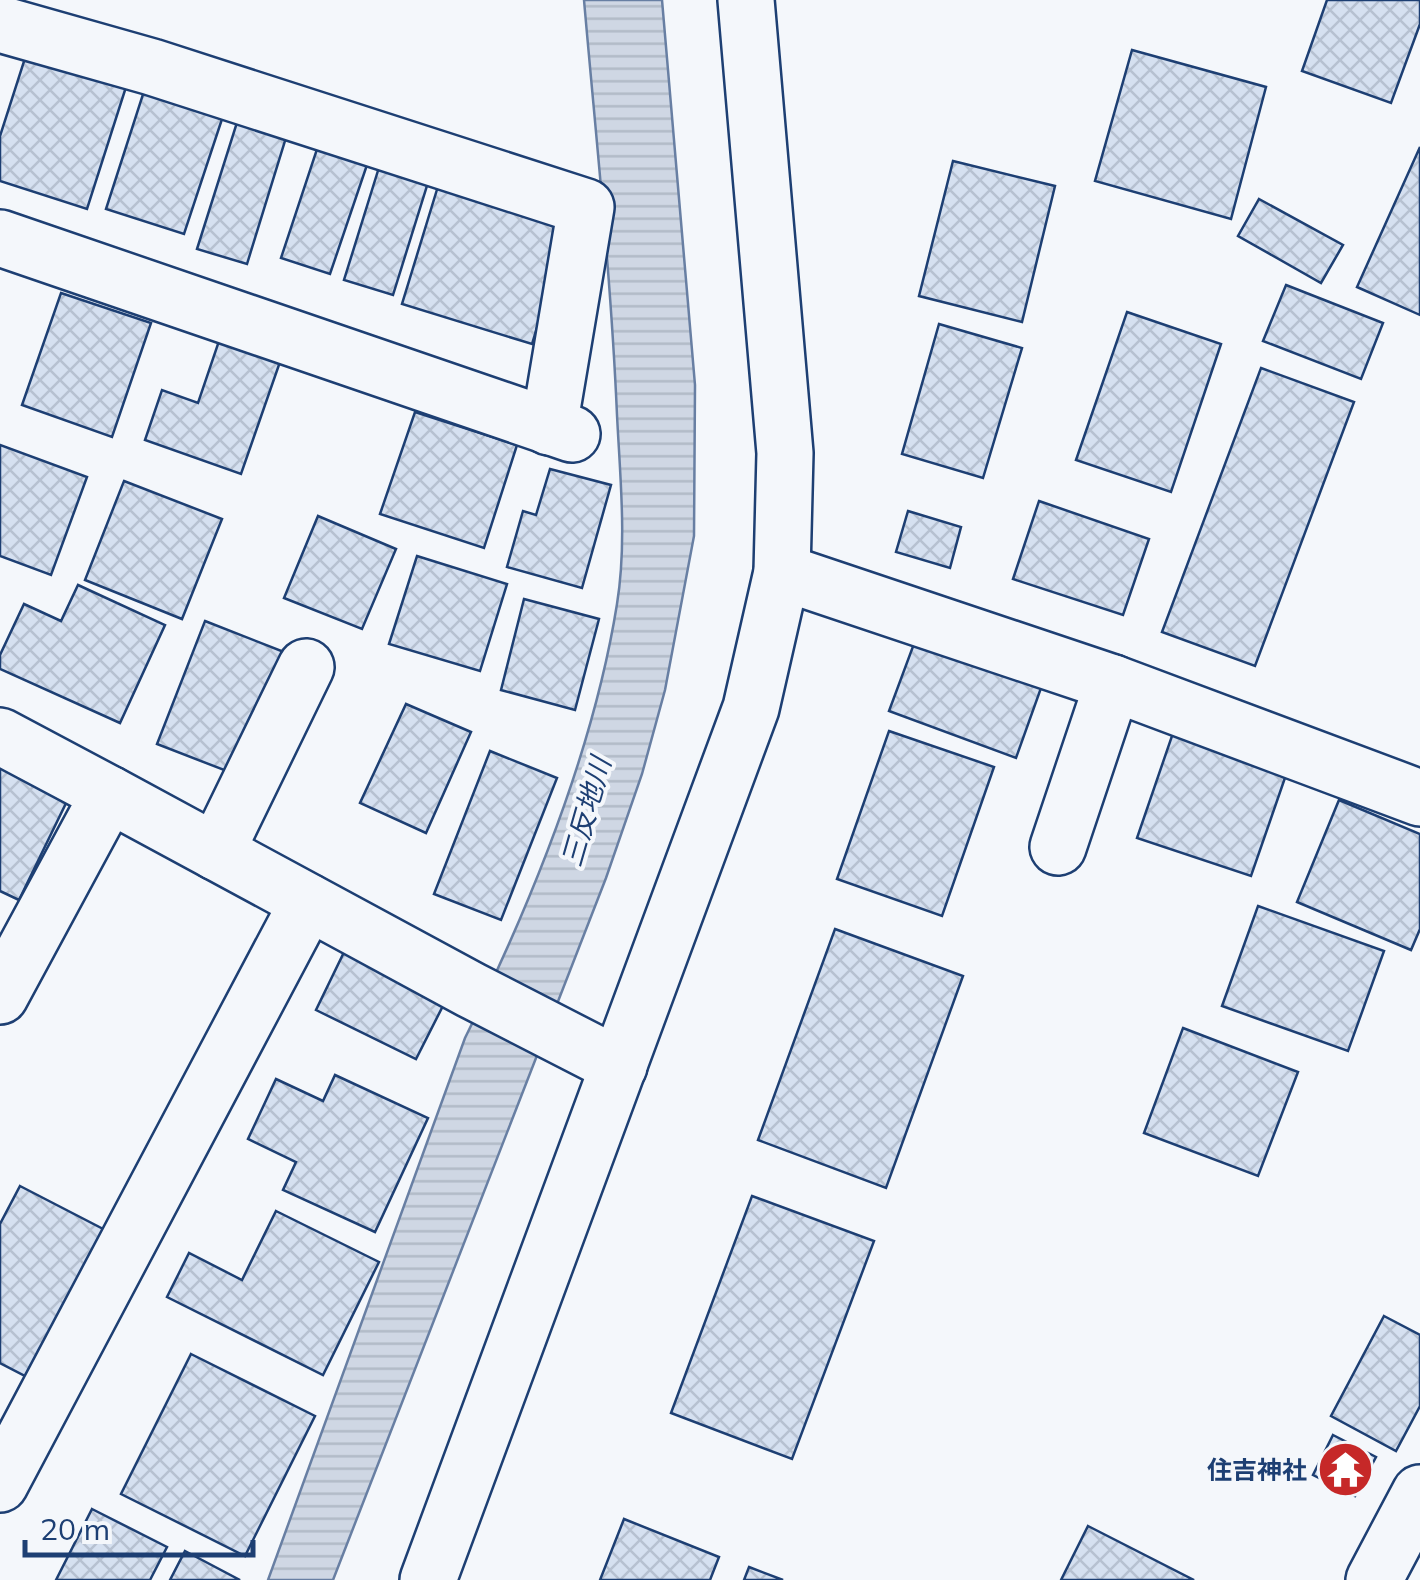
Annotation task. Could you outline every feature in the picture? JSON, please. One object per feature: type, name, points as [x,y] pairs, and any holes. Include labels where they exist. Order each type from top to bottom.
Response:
[{"type":"street","points":[[428,1580],[604,1059],[751,708],[782,572],[785,453],[746,0]]},
{"type":"street","points":[[0,24],[152,67],[586,207],[560,431],[0,238]]},
{"type":"street","points":[[782,572],[1113,684],[1420,798]]},
{"type":"street","points":[[216,852],[306,667]]},
{"type":"street","points":[[1058,846],[1113,684]]},
{"type":"street","points":[[0,736],[604,1059]]},
{"type":"street","points":[[0,996],[109,794]]},
{"type":"street","points":[[0,1484],[308,902]]},
{"type":"street","points":[[1374,1580],[1415,1514]]},
{"type":"water","name":"三反地川","points":[[584,0],[662,0],[695,385],[694,536],[665,690],[642,774],[606,878],[333,1580],[268,1580],[465,1038],[513,935],[557,826],[607,659],[620,581],[622,509],[611,311]]},
{"type":"building","points":[[1327,0],[1420,0],[1420,24],[1391,103],[1302,71]]},
{"type":"building","points":[[1132,50],[1266,87],[1231,219],[1095,181]]},
{"type":"building","points":[[26,55],[126,87],[87,209],[0,181],[0,136]]},
{"type":"building","points":[[145,88],[224,113],[184,234],[106,209]]},
{"type":"building","points":[[239,116],[288,131],[247,264],[197,249]]},
{"type":"building","points":[[320,140],[370,156],[330,274],[281,258]]},
{"type":"building","points":[[1420,147],[1420,315],[1357,287]]},
{"type":"building","points":[[381,161],[430,176],[393,295],[344,280]]},
{"type":"building","points":[[953,161],[1055,186],[1022,322],[919,296]]},
{"type":"building","points":[[439,183],[569,223],[532,344],[402,304]]},
{"type":"building","points":[[1259,199],[1343,245],[1321,283],[1238,236]]},
{"type":"building","points":[[1286,285],[1383,323],[1361,379],[1263,341]]},
{"type":"building","points":[[61,293],[151,323],[112,437],[22,405]]},
{"type":"building","points":[[1127,312],[1221,344],[1171,492],[1076,460]]},
{"type":"building","points":[[939,324],[1022,348],[983,478],[902,454]]},
{"type":"building","points":[[220,338],[281,359],[241,474],[145,440],[162,390],[198,403]]},
{"type":"building","points":[[1261,368],[1354,402],[1255,666],[1162,632]]},
{"type":"building","points":[[415,412],[517,445],[484,548],[380,514]]},
{"type":"building","points":[[0,445],[87,477],[51,575],[0,556]]},
{"type":"building","points":[[550,469],[611,485],[582,588],[507,567],[523,511],[536,515]]},
{"type":"building","points":[[124,481],[222,519],[182,619],[85,580]]},
{"type":"building","points":[[1039,501],[1149,539],[1123,615],[1013,579]]},
{"type":"building","points":[[908,511],[961,527],[950,568],[896,552]]},
{"type":"building","points":[[318,516],[396,549],[362,629],[284,598]]},
{"type":"building","points":[[417,556],[507,584],[480,671],[389,644]]},
{"type":"building","points":[[78,585],[165,625],[120,723],[0,669],[0,655],[24,604],[61,621]]},
{"type":"building","points":[[524,599],[599,619],[575,710],[501,690]]},
{"type":"building","points":[[205,621],[284,652],[237,775],[157,744]]},
{"type":"building","points":[[915,641],[1041,688],[1016,758],[889,711]]},
{"type":"building","points":[[406,704],[471,732],[426,833],[360,803]]},
{"type":"building","points":[[889,731],[994,767],[942,916],[837,879]]},
{"type":"building","points":[[1173,733],[1287,772],[1251,876],[1137,838]]},
{"type":"building","points":[[490,751],[557,778],[501,920],[434,894]]},
{"type":"building","points":[[0,766],[68,799],[19,900],[0,891]]},
{"type":"building","points":[[1339,800],[1420,834],[1420,929],[1411,950],[1297,902]]},
{"type":"building","points":[[1258,906],[1384,951],[1348,1051],[1222,1006]]},
{"type":"building","points":[[835,929],[963,976],[886,1188],[758,1140]]},
{"type":"building","points":[[348,944],[449,994],[416,1059],[316,1010]]},
{"type":"building","points":[[1183,1028],[1298,1072],[1258,1176],[1144,1133]]},
{"type":"building","points":[[335,1075],[428,1118],[375,1232],[283,1190],[296,1162],[248,1139],[276,1079],[323,1101]]},
{"type":"building","points":[[20,1186],[107,1231],[29,1378],[0,1363],[0,1224]]},
{"type":"building","points":[[752,1196],[874,1241],[792,1459],[671,1413]]},
{"type":"building","points":[[276,1211],[379,1262],[323,1375],[167,1297],[189,1253],[242,1280]]},
{"type":"building","points":[[1384,1316],[1420,1335],[1420,1406],[1396,1451],[1331,1416]]},
{"type":"building","points":[[191,1354],[315,1416],[245,1556],[121,1494]]},
{"type":"building","points":[[1333,1435],[1376,1457],[1355,1496],[1313,1475]]},
{"type":"building","points":[[92,1509],[167,1547],[150,1580],[56,1580]]},
{"type":"building","points":[[624,1519],[719,1557],[710,1580],[600,1580]]},
{"type":"building","points":[[1088,1526],[1194,1580],[1061,1580]]},
{"type":"building","points":[[185,1551],[240,1580],[170,1580]]},
{"type":"building","points":[[749,1567],[783,1580],[744,1580]]},
{"type":"place","name":"住吉神社","points":[[1346,1470]]}]
